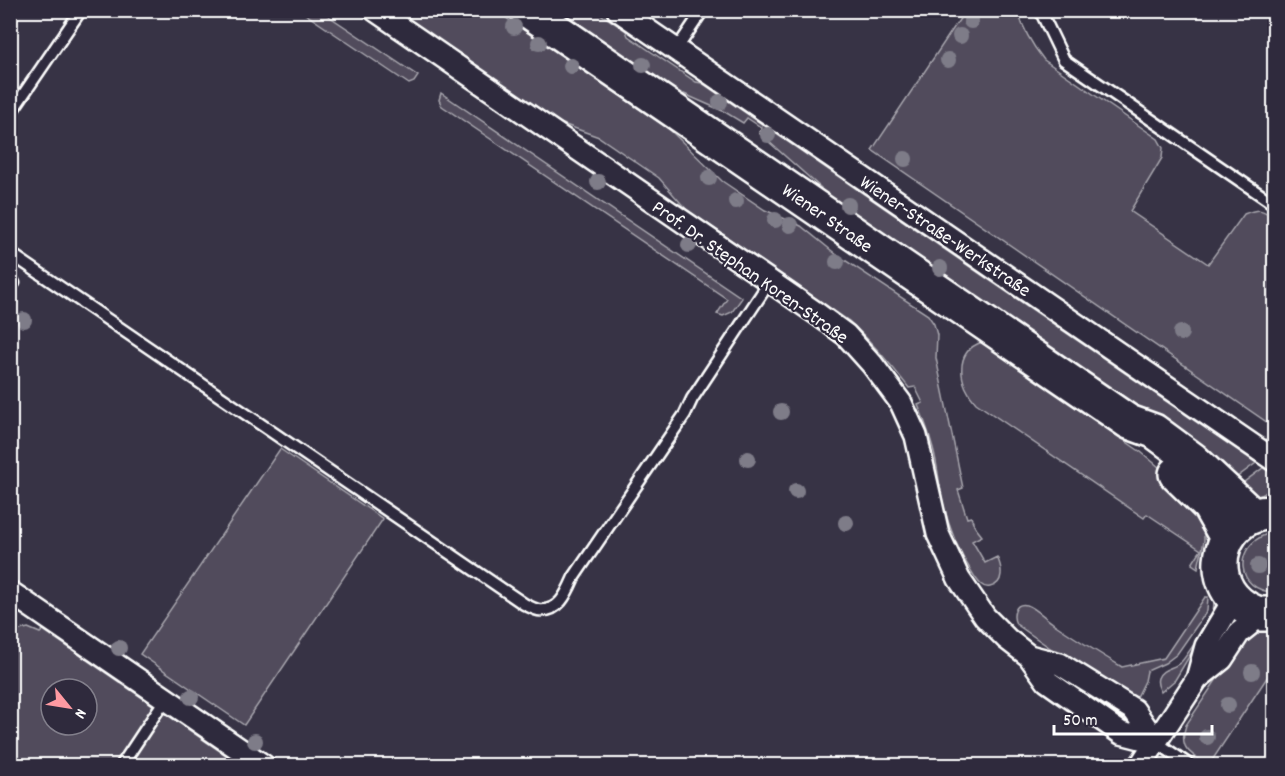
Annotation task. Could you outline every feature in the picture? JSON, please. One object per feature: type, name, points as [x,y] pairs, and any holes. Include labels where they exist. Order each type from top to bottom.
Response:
[{"type":"main road","name":"Wiener Straße","points":[[528,10],[1129,422],[1154,431],[1264,514]]},
{"type":"main road","name":"Wiener Straße","points":[[1129,422],[1145,446],[1209,506],[1227,538]]},
{"type":"main road","points":[[1256,609],[1224,585],[1221,573],[1221,554],[1227,538],[1239,524],[1264,514]]},
{"type":"street","name":"Prof. Dr. Stephan Koren-Straße","points":[[375,10],[846,335],[872,364],[901,403],[916,436],[938,534],[959,579],[985,617],[1029,656],[1047,681],[1121,733],[1156,742]]},
{"type":"street","name":"Wiener-Straße-Werkstraße","points":[[618,10],[1275,460]]},
{"type":"street","points":[[11,594],[264,765]]},
{"type":"street","points":[[1140,765],[1197,679],[1206,646],[1256,609]]},
{"type":"street","points":[[1197,679],[1222,659],[1239,633],[1250,625],[1256,609]]},
{"type":"lane","points":[[10,114],[81,10]]},
{"type":"lane","points":[[676,50],[704,10]]},
{"type":"lane","points":[[1040,10],[1064,60],[1275,204]]},
{"type":"lane","points":[[10,253],[524,604],[538,610],[554,607],[564,598],[574,577],[685,414],[692,399],[770,281]]},
{"type":"lane","points":[[121,765],[166,698]]},
{"type":"lane","points":[[1156,742],[1191,765]]},
{"type":"shaded area","points":[[301,11],[321,11],[418,76],[414,82],[409,84]]},
{"type":"shaded area","points":[[396,11],[496,11],[670,130],[722,181],[765,210],[801,226],[837,255],[928,315],[937,335],[936,358],[963,488],[958,490],[967,518],[971,517],[982,536],[972,541],[985,563],[997,557],[1001,570],[998,582],[990,587],[985,587],[980,583],[963,558],[955,540],[943,503],[933,448],[918,405],[923,403],[915,387],[909,388],[849,321],[686,209],[659,178],[599,137],[560,123]]},
{"type":"shaded area","points":[[555,11],[596,11],[626,31],[628,36],[696,82],[702,83],[1256,463],[1229,483],[820,191],[821,188],[759,133],[762,128],[747,118],[743,123],[725,112],[684,94],[681,97]]},
{"type":"shaded area","points":[[965,11],[1018,11],[1028,37],[1044,60],[1158,139],[1163,148],[1162,158],[1130,211],[1208,264],[1244,214],[1260,210],[1274,218],[1274,427],[872,150]]},
{"type":"shaded area","points":[[441,93],[742,298],[732,312],[723,316],[717,314],[727,299],[442,106],[439,100]]},
{"type":"shaded area","points":[[982,342],[1141,452],[1172,478],[1201,521],[1204,530],[1204,541],[1198,568],[1192,564],[1201,550],[1147,514],[1144,518],[976,403],[966,387],[962,370],[966,353]]},
{"type":"shaded area","points":[[280,449],[383,519],[244,725],[140,654]]},
{"type":"shaded area","points":[[1263,468],[1273,478],[1266,492],[1252,496],[1236,488]]},
{"type":"shaded area","points":[[1267,534],[1274,534],[1274,592],[1261,590],[1252,584],[1243,568],[1248,548]]},
{"type":"shaded area","points":[[1213,591],[1217,602],[1214,615],[1175,680],[1161,692],[1157,682],[1158,678],[1165,670],[1181,662],[1210,618],[1214,606]]},
{"type":"shaded area","points":[[1205,597],[1208,597],[1207,611],[1177,654],[1165,663],[1147,671],[1137,697],[1128,695],[1066,659],[1016,624],[1014,617],[1015,610],[1019,606],[1030,606],[1062,630],[1122,667],[1164,658]]},
{"type":"shaded area","points":[[1274,627],[1274,667],[1208,765],[1187,750],[1184,739],[1186,725],[1243,640],[1259,628]]},
{"type":"shaded area","points":[[28,628],[40,633],[43,630],[240,765],[11,766],[11,639],[16,631]]}]
